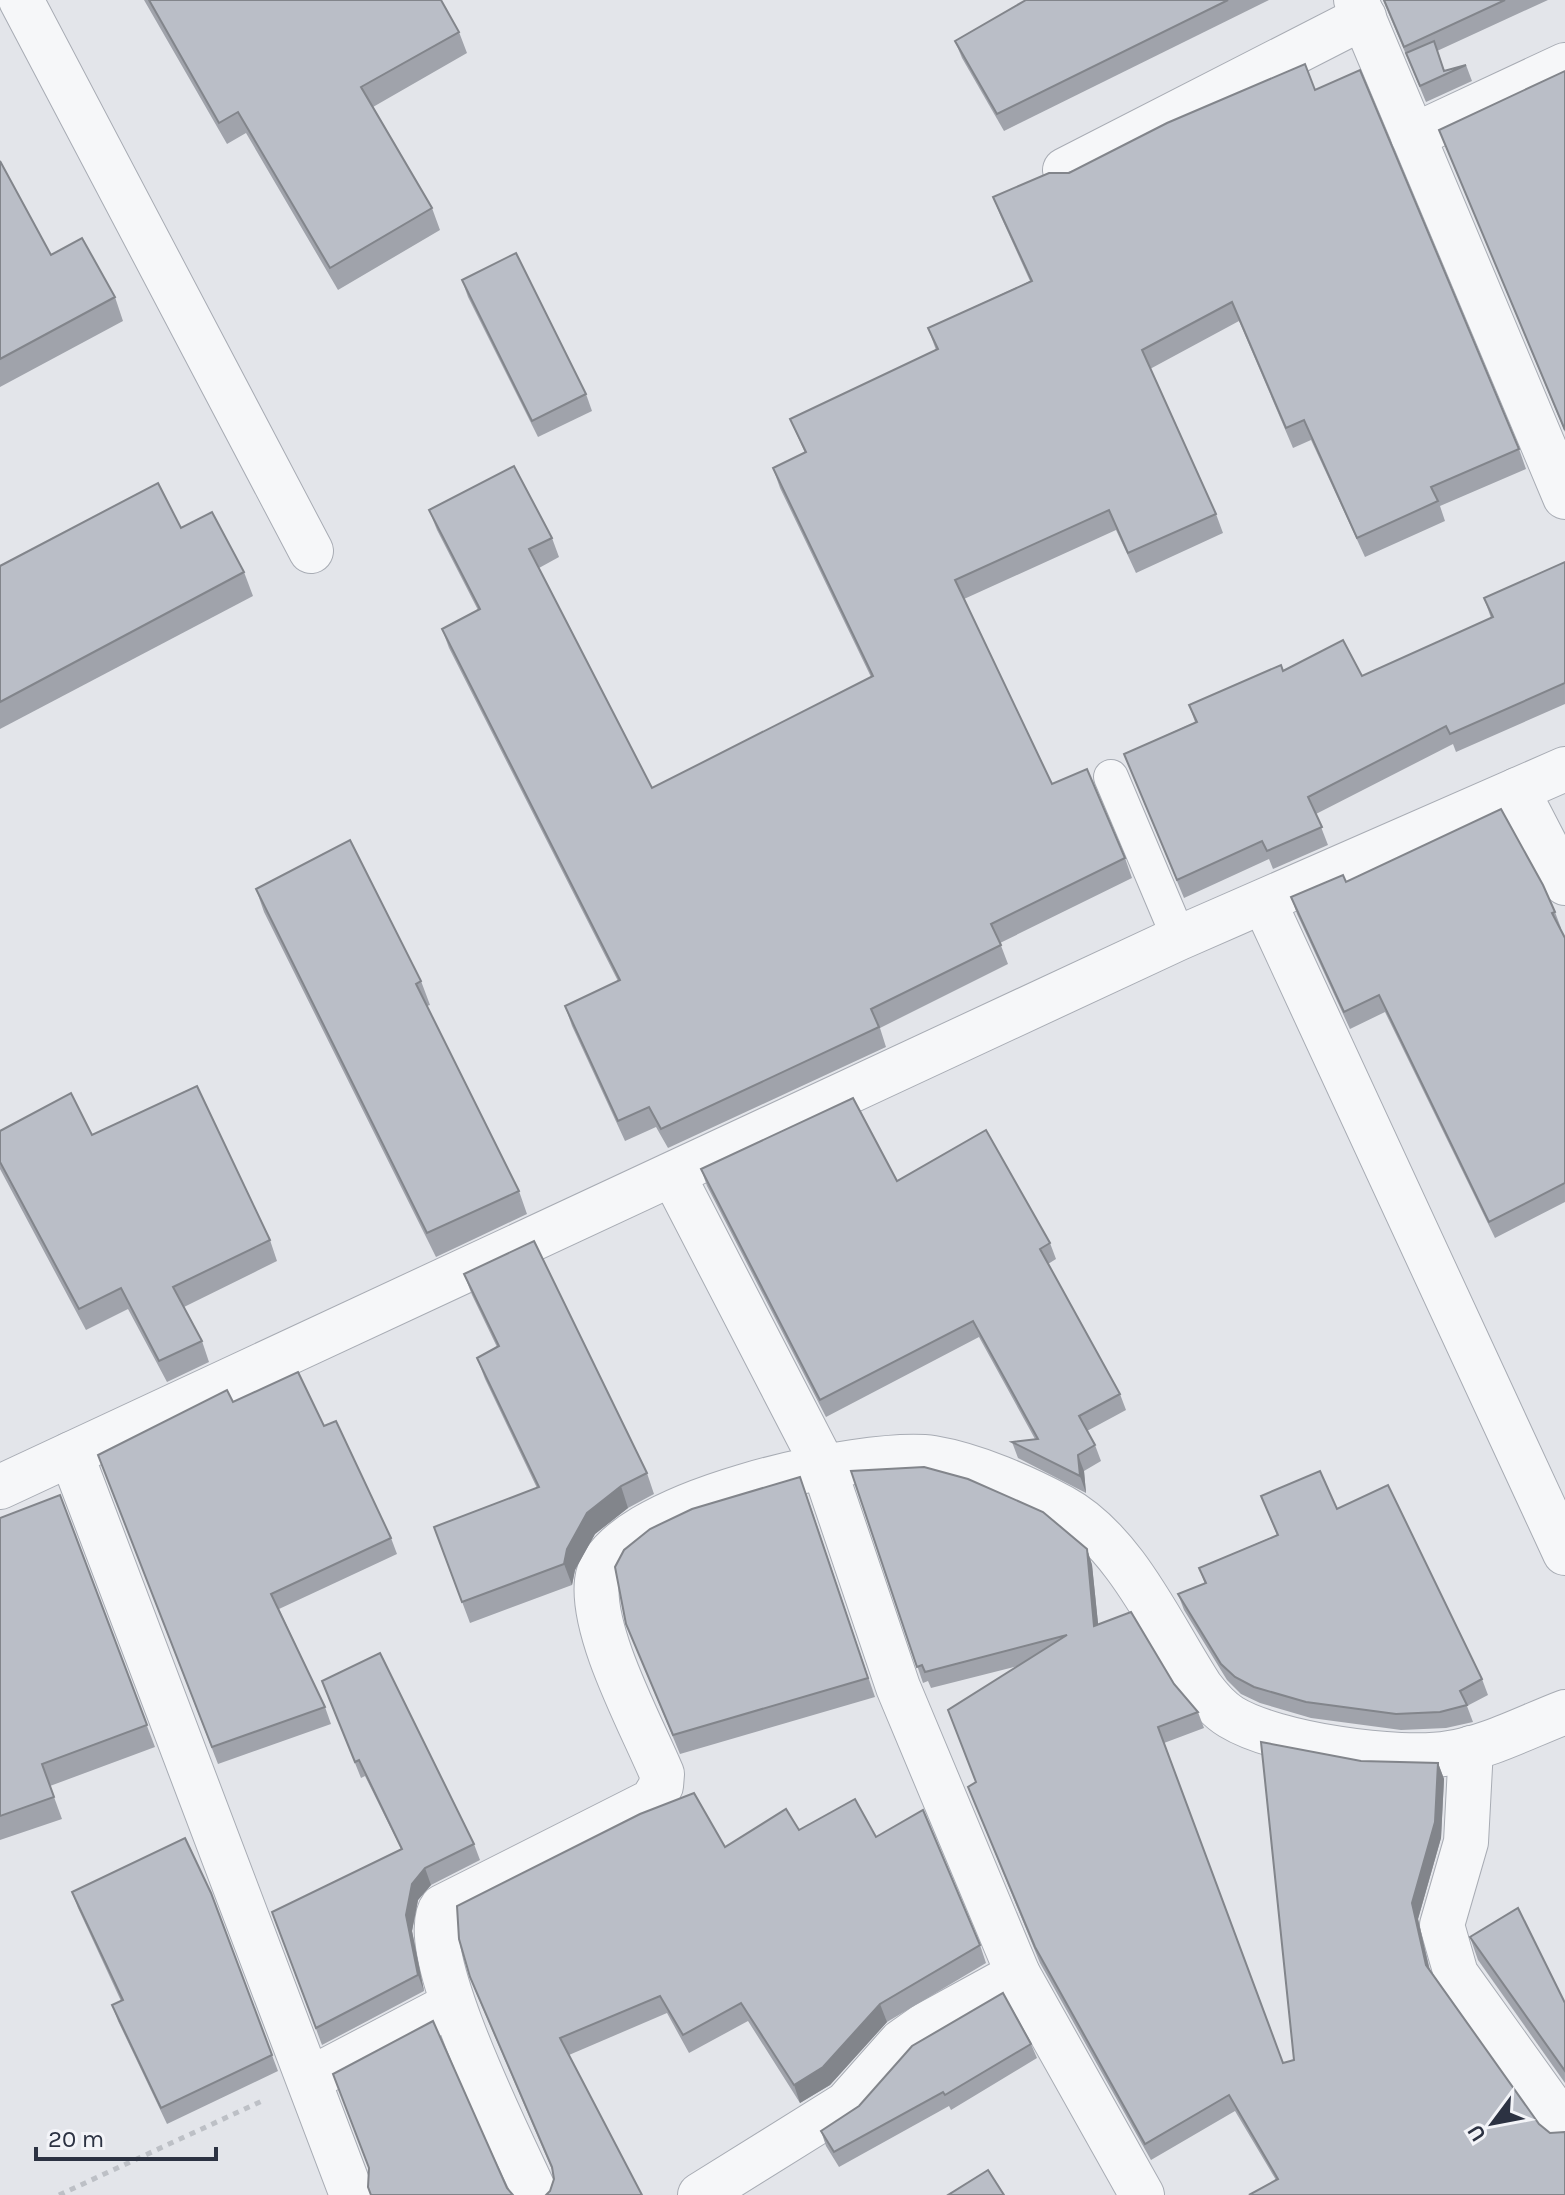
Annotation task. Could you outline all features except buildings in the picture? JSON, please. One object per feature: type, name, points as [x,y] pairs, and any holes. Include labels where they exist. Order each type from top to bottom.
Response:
[{"type":"street","points":[[0,9],[21,0],[311,551]]},
{"type":"street","points":[[1065,170],[1360,8],[1565,497]]},
{"type":"street","points":[[1413,136],[1565,65]]},
{"type":"street","points":[[0,1487],[1179,938],[1565,769]]},
{"type":"street","points":[[1517,790],[1565,883]]},
{"type":"street","points":[[1264,902],[1565,1553]]},
{"type":"street","points":[[673,1175],[823,1465],[898,1687],[1018,1974],[1142,2195]]},
{"type":"street","points":[[71,1454],[352,2195]]},
{"type":"street","points":[[536,2195],[451,2005],[435,1921],[442,1907],[652,1801],[661,1786],[662,1774],[610,1651],[599,1614],[597,1579],[607,1556],[621,1540],[689,1506],[823,1465],[879,1457],[935,1458],[994,1478],[1064,1508],[1114,1548],[1201,1687],[1216,1706],[1243,1723],[1283,1736],[1385,1757],[1432,1756],[1471,1748],[1565,1712]]},
{"type":"street","points":[[1471,1748],[1466,1842],[1442,1925],[1447,1952],[1456,1974],[1565,2126]]},
{"type":"street","points":[[700,2195],[846,2104],[901,2042],[925,2025],[1018,1974]]},
{"type":"street","points":[[310,2079],[451,2005]]},
{"type":"lane","points":[[1111,777],[1179,938]]},
{"type":"path","points":[[59,2195],[310,2079]]}]
